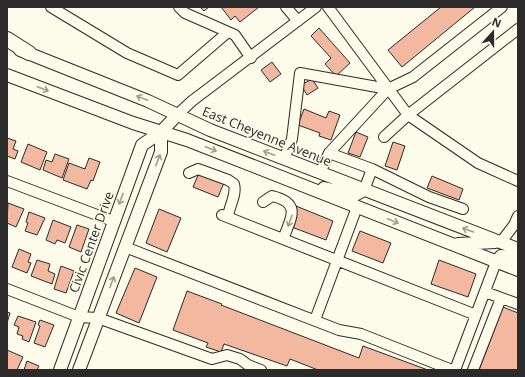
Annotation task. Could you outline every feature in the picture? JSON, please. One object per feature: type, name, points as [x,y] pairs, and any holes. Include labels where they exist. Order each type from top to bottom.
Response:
[{"type":"highway","points":[[7,39],[29,53]]},
{"type":"main road","name":"East Cheyenne Avenue","points":[[7,45],[148,100],[210,130],[518,249]]},
{"type":"main road","points":[[7,75],[161,132],[187,140],[518,270]]},
{"type":"main road","name":"Civic Center Drive","points":[[61,369],[113,221],[142,145],[161,132],[178,114]]},
{"type":"main road","points":[[79,370],[161,152],[161,132]]},
{"type":"main road","points":[[296,183],[355,195],[364,190]]},
{"type":"main road","points":[[357,207],[373,203],[421,212]]},
{"type":"main road","points":[[451,244],[501,242]]},
{"type":"main road","points":[[496,262],[501,256],[518,258]]},
{"type":"street","points":[[51,7],[127,53],[178,75],[228,32]]},
{"type":"street","points":[[179,7],[185,13],[235,35],[250,58]]},
{"type":"street","points":[[286,7],[298,21]]},
{"type":"street","name":"Civic Center Drive","points":[[178,114],[192,101],[316,7]]},
{"type":"street","points":[[328,7],[408,115],[478,163],[518,182]]},
{"type":"street","points":[[320,173],[329,152],[388,89],[413,78],[502,7]]},
{"type":"street","points":[[384,137],[408,115],[518,29]]},
{"type":"street","points":[[284,159],[292,139],[300,73],[388,89]]},
{"type":"street","points":[[329,152],[372,169],[429,198],[463,209]]},
{"type":"street","points":[[189,173],[198,169],[234,184],[235,194],[225,216],[476,315]]},
{"type":"street","points":[[364,190],[372,169]]},
{"type":"street","points":[[7,181],[113,221]]},
{"type":"street","points":[[263,202],[272,196],[277,197],[289,203],[293,209],[292,216],[283,239]]},
{"type":"street","points":[[421,212],[429,198]]},
{"type":"street","points":[[446,222],[452,205]]},
{"type":"street","points":[[315,320],[357,207]]},
{"type":"street","points":[[501,242],[514,225],[518,216]]},
{"type":"street","points":[[125,248],[339,330],[361,334],[452,370]]},
{"type":"street","points":[[455,370],[496,262]]},
{"type":"street","points":[[7,290],[79,317],[98,318],[212,359],[227,355],[235,357],[248,365],[261,370]]},
{"type":"street","points":[[485,292],[518,304]]},
{"type":"street","points":[[473,370],[501,298]]},
{"type":"building","points":[[200,7],[209,7],[204,11]]},
{"type":"building","points":[[221,7],[259,7],[240,22],[235,16],[231,20]]},
{"type":"building","points":[[441,7],[475,7],[402,67],[388,50]]},
{"type":"building","points":[[319,28],[350,63],[336,76],[325,64],[331,58],[311,36]]},
{"type":"building","points":[[272,62],[281,74],[270,82],[261,70]]},
{"type":"building","points":[[312,79],[318,88],[307,95],[301,85]]},
{"type":"building","points":[[304,109],[326,118],[329,111],[340,115],[331,140],[319,136],[320,133],[298,125]]},
{"type":"building","points":[[356,132],[368,137],[360,157],[348,153]]},
{"type":"building","points":[[7,138],[16,141],[13,149],[18,151],[15,159],[7,156]]},
{"type":"building","points":[[393,142],[405,146],[397,170],[385,166]]},
{"type":"building","points":[[28,144],[47,152],[40,170],[21,162]]},
{"type":"building","points":[[55,154],[69,159],[62,178],[43,170],[46,160],[52,162]]},
{"type":"building","points":[[89,158],[100,162],[93,181],[91,180],[87,189],[63,180],[69,163],[85,169]]},
{"type":"building","points":[[199,173],[224,183],[218,197],[193,187]]},
{"type":"building","points":[[432,176],[463,189],[459,200],[427,188]]},
{"type":"building","points":[[8,203],[24,209],[16,227],[7,223]]},
{"type":"building","points":[[296,206],[333,221],[326,240],[289,226]]},
{"type":"building","points":[[159,209],[181,218],[167,252],[146,243]]},
{"type":"building","points":[[29,212],[45,218],[37,235],[25,231],[28,223],[26,222]]},
{"type":"building","points":[[53,220],[71,227],[65,243],[57,240],[55,244],[46,240]]},
{"type":"building","points":[[77,225],[89,229],[81,252],[69,247]]},
{"type":"building","points":[[360,231],[391,243],[383,263],[352,251]]},
{"type":"building","points":[[19,249],[31,254],[28,262],[31,263],[27,273],[12,267]]},
{"type":"building","points":[[37,260],[50,264],[48,271],[55,274],[52,284],[31,276]]},
{"type":"building","points":[[439,260],[476,274],[468,297],[431,284]]},
{"type":"building","points":[[61,266],[74,271],[66,293],[54,289]]},
{"type":"building","points":[[135,268],[157,277],[139,323],[116,313]]},
{"type":"building","points":[[187,291],[359,358],[363,346],[428,370],[318,370],[290,359],[287,366],[224,344],[221,352],[206,347],[208,343],[173,330]]},
{"type":"building","points":[[503,307],[518,313],[518,370],[479,370]]},
{"type":"building","points":[[7,312],[10,313],[7,323]]},
{"type":"building","points":[[18,316],[36,322],[29,342],[22,339],[23,336],[17,334],[19,327],[14,325]]},
{"type":"building","points":[[40,320],[54,325],[45,347],[34,343],[40,326],[38,325]]},
{"type":"building","points":[[7,350],[23,357],[17,370],[7,370]]},
{"type":"building","points":[[27,361],[39,366],[37,370],[24,370]]}]
